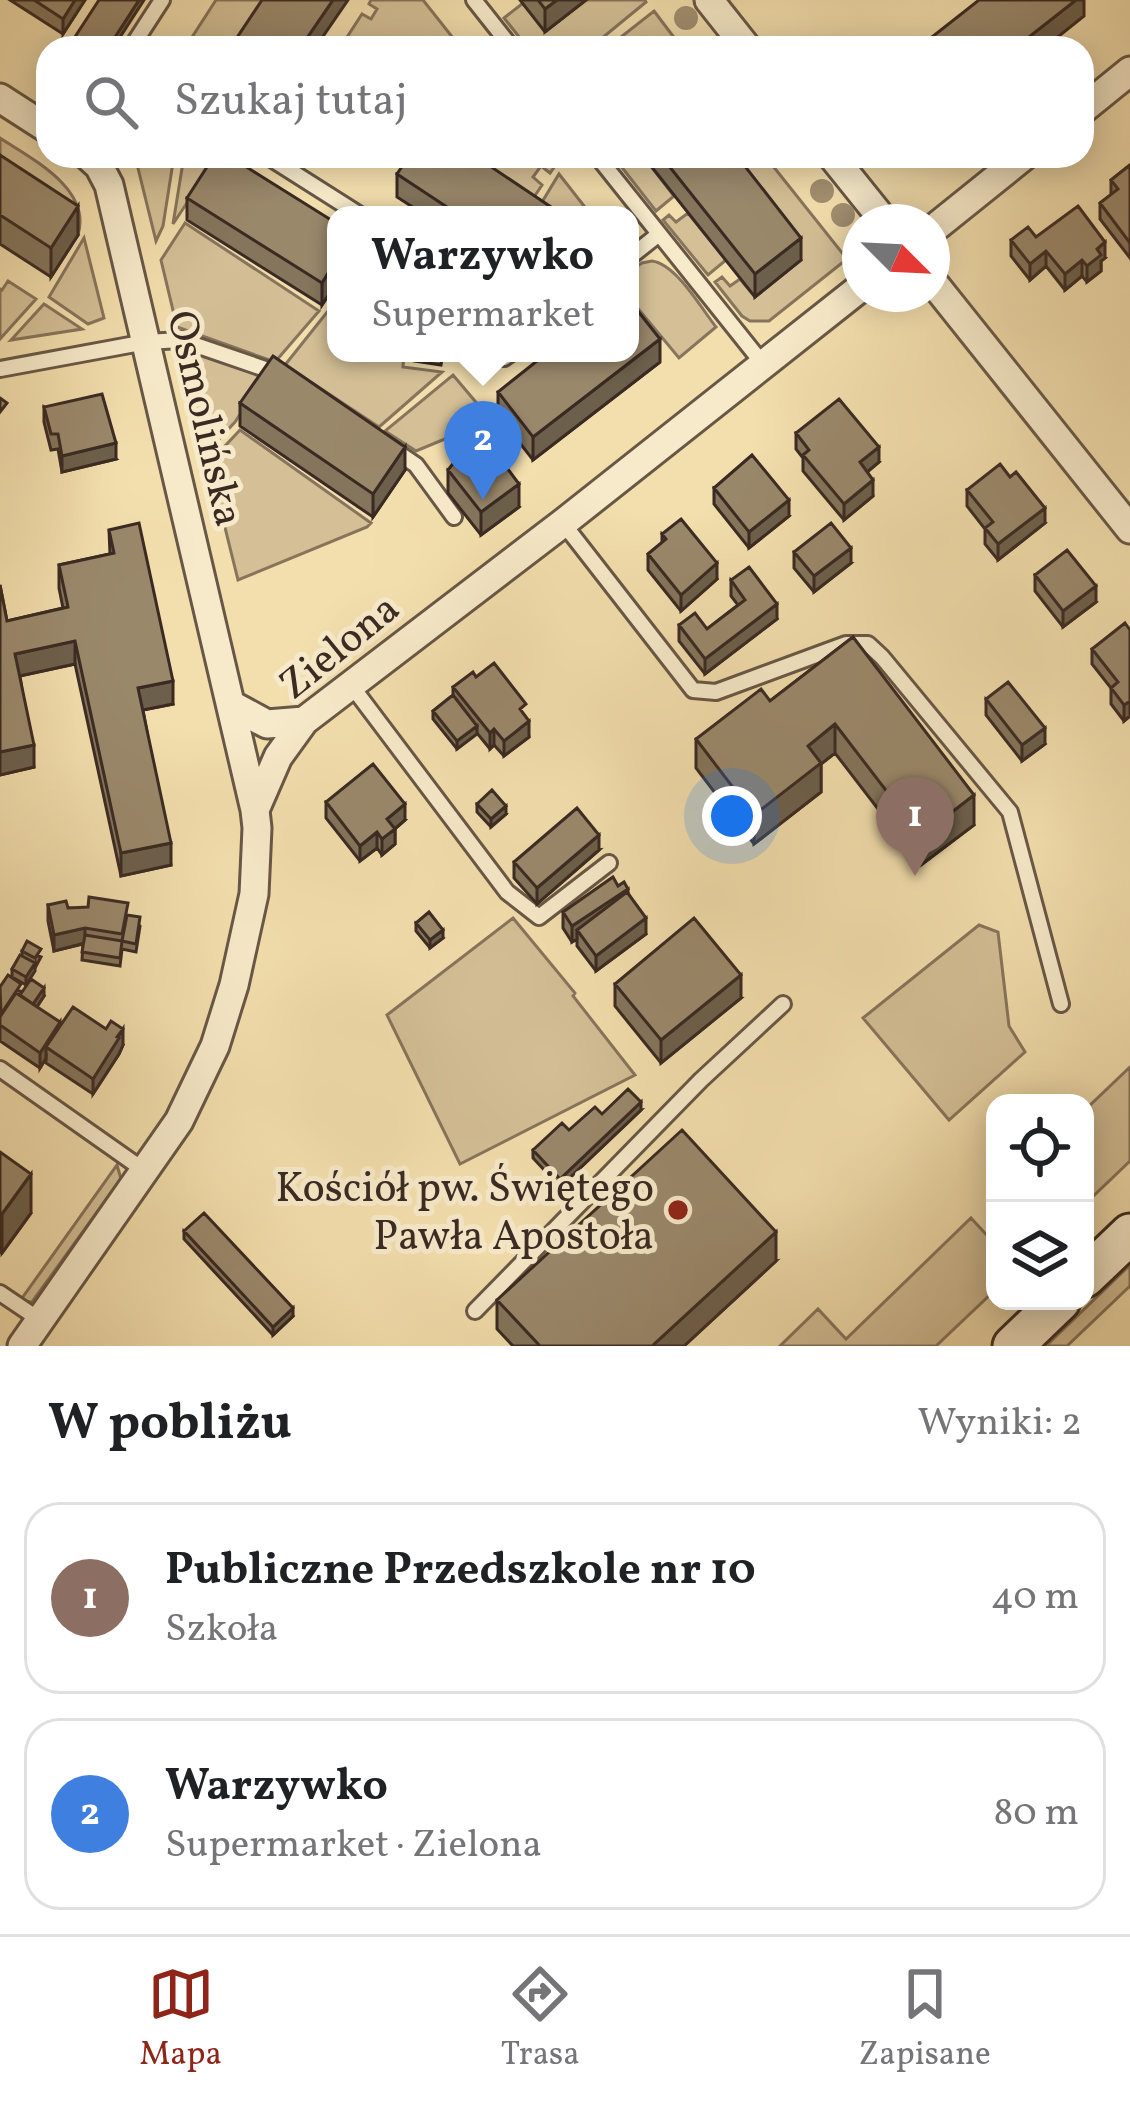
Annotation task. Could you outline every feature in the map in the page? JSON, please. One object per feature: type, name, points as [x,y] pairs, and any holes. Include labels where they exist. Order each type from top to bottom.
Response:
[{"type":"main road","points":[[1094,1268],[1130,1234]]},
{"type":"main road","points":[[1013,1346],[1051,1310]]},
{"type":"street","points":[[709,0],[738,36]]},
{"type":"street","points":[[1094,100],[1130,71]]},
{"type":"street","points":[[0,98],[36,121]]},
{"type":"street","name":"Osmolińska","points":[[100,168],[109,184],[255,810]]},
{"type":"street","points":[[842,168],[871,204]]},
{"type":"street","points":[[950,216],[1009,168]]},
{"type":"street","name":"Zielona","points":[[22,1346],[179,1121],[197,1086],[234,985],[254,894],[255,810],[278,757],[304,721],[842,302]]},
{"type":"street","points":[[950,304],[1130,529]]},
{"type":"street","points":[[232,705],[267,724],[304,721]]},
{"type":"lane","points":[[139,36],[162,0]]},
{"type":"lane","points":[[474,0],[502,36]]},
{"type":"lane","points":[[286,168],[346,206]]},
{"type":"lane","points":[[607,168],[637,206]]},
{"type":"lane","points":[[639,209],[764,364]]},
{"type":"lane","points":[[639,250],[659,234]]},
{"type":"lane","points":[[0,369],[181,340],[275,370],[295,384]]},
{"type":"lane","points":[[374,437],[416,465],[454,518]]},
{"type":"lane","points":[[563,523],[693,690],[716,692],[847,644],[868,644],[882,657],[1010,812],[1061,1004]]},
{"type":"lane","points":[[351,685],[507,892],[539,917],[609,863]]},
{"type":"lane","points":[[475,1311],[701,1080],[783,1004]]},
{"type":"lane","points":[[0,1070],[145,1171]]},
{"type":"lane","points":[[0,1293],[40,1320]]},
{"type":"shaded area","points":[[216,0],[274,0],[251,36],[193,36]]},
{"type":"shaded area","points":[[371,0],[423,0],[452,36],[348,36],[362,14],[371,19],[377,9],[369,4]]},
{"type":"shaded area","points":[[586,0],[646,2],[605,36],[518,36],[504,18],[523,3],[545,31]]},
{"type":"shaded area","points":[[654,11],[673,36],[622,36]]},
{"type":"shaded area","points":[[0,138],[68,190],[80,218],[78,235],[0,184]]},
{"type":"shaded area","points":[[138,168],[172,168],[163,226],[156,241]]},
{"type":"shaded area","points":[[182,168],[210,168],[173,224]]},
{"type":"shaded area","points":[[490,168],[540,168],[533,177],[542,185],[534,197]]},
{"type":"shaded area","points":[[622,168],[652,168],[674,196],[656,211]]},
{"type":"shaded area","points":[[726,168],[775,168],[842,253],[842,263],[769,321],[742,316],[715,282],[722,277],[730,286],[740,279],[755,297]]},
{"type":"shaded area","points":[[559,174],[584,206],[548,206],[542,202]]},
{"type":"shaded area","points":[[688,213],[726,260],[708,275],[663,220],[669,215],[676,222]]},
{"type":"shaded area","points":[[185,223],[319,311],[275,362],[177,327],[161,260]]},
{"type":"shaded area","points":[[84,238],[104,318],[88,324],[49,297]]},
{"type":"shaded area","points":[[652,261],[670,270],[716,327],[679,358],[639,310],[642,263]]},
{"type":"shaded area","points":[[8,281],[36,299],[0,339],[0,289]]},
{"type":"shaded area","points":[[44,304],[82,329],[11,340]]},
{"type":"shaded area","points":[[327,312],[327,362],[403,362],[403,367],[442,372],[379,427],[285,365]]},
{"type":"shaded area","points":[[182,347],[264,377],[235,422],[207,452]]},
{"type":"shaded area","points":[[453,375],[491,420],[416,451],[385,431]]},
{"type":"shaded area","points":[[240,430],[371,523],[238,580],[209,463]]},
{"type":"shaded area","points":[[513,918],[635,1075],[460,1164],[387,1015]]},
{"type":"shaded area","points":[[979,925],[998,932],[1009,1026],[1025,1052],[949,1120],[863,1018]]},
{"type":"shaded area","points":[[1130,1067],[1130,1161],[1094,1195],[1094,1101]]},
{"type":"shaded area","points":[[117,1165],[121,1179],[32,1302],[20,1301]]},
{"type":"shaded area","points":[[971,1218],[986,1234],[986,1299],[936,1346],[780,1346],[818,1309],[846,1339]]},
{"type":"shaded area","points":[[1130,1265],[1130,1286],[1067,1346],[1046,1346],[1083,1310],[1094,1310],[1094,1300]]},
{"type":"building","points":[[34,0],[75,0],[63,19]]},
{"type":"building","points":[[99,0],[139,0],[116,36],[76,36]]},
{"type":"building","points":[[262,0],[333,0],[308,36],[238,36]]},
{"type":"building","points":[[979,0],[1076,0],[1030,36],[933,36]]},
{"type":"building","points":[[0,155],[78,206],[51,248],[0,215]]},
{"type":"building","points":[[1130,165],[1130,243],[1100,203],[1118,189],[1111,180]]},
{"type":"building","points":[[206,168],[248,168],[327,217],[327,275],[322,283],[187,198]]},
{"type":"building","points":[[401,168],[493,168],[550,206],[445,206],[397,174]]},
{"type":"building","points":[[671,168],[746,168],[801,238],[755,274]]},
{"type":"building","points":[[1078,206],[1105,242],[1097,249],[1101,255],[1087,266],[1082,260],[1065,274],[1046,251],[1030,264],[1011,240],[1028,227],[1036,237]]},
{"type":"building","points":[[639,312],[660,339],[639,355]]},
{"type":"building","points":[[273,356],[405,447],[373,494],[240,403]]},
{"type":"building","points":[[536,362],[630,362],[533,437],[498,392]]},
{"type":"building","points":[[102,394],[116,443],[62,456],[58,434],[51,434],[44,407]]},
{"type":"building","points":[[839,399],[879,447],[860,462],[873,480],[844,504],[803,455],[809,450],[796,433]]},
{"type":"building","points":[[483,436],[519,484],[481,512],[448,470],[473,438]]},
{"type":"building","points":[[752,455],[789,500],[749,532],[714,488]]},
{"type":"building","points":[[1000,464],[1010,477],[1016,472],[1045,508],[998,544],[985,528],[993,522],[967,490]]},
{"type":"building","points":[[681,519],[717,563],[681,595],[648,554]]},
{"type":"building","points":[[139,523],[173,681],[138,688],[171,843],[121,853],[75,641],[15,654],[34,745],[0,752],[0,585],[7,621],[68,607],[59,565],[114,553],[109,530]]},
{"type":"building","points":[[831,523],[851,548],[814,576],[794,552]]},
{"type":"building","points":[[1067,550],[1096,586],[1063,611],[1035,575]]},
{"type":"building","points":[[749,567],[777,604],[705,659],[679,625],[695,613],[707,629],[745,600],[731,580]]},
{"type":"building","points":[[1125,623],[1130,630],[1130,701],[1124,705],[1111,688],[1118,682],[1092,649]]},
{"type":"building","points":[[853,637],[974,795],[921,836],[835,724],[808,746],[821,763],[754,815],[696,739],[761,689],[770,701]]},
{"type":"building","points":[[494,663],[526,704],[520,709],[529,721],[504,741],[494,729],[490,733],[453,687]]},
{"type":"building","points":[[1008,682],[1045,728],[1022,745],[986,699]]},
{"type":"building","points":[[453,695],[477,726],[457,741],[433,711]]},
{"type":"building","points":[[373,764],[405,804],[387,819],[395,829],[382,839],[377,832],[360,846],[326,802]]},
{"type":"building","points":[[492,790],[506,806],[491,819],[477,804]]},
{"type":"building","points":[[577,808],[599,835],[537,888],[514,862]]},
{"type":"building","points":[[613,877],[618,886],[624,882],[628,889],[572,926],[563,912]]},
{"type":"building","points":[[627,892],[646,918],[596,956],[577,930]]},
{"type":"building","points":[[89,897],[128,903],[122,934],[85,928],[54,935],[48,905],[66,901],[68,908],[88,907]]},
{"type":"building","points":[[429,912],[443,930],[430,940],[416,923]]},
{"type":"building","points":[[127,915],[140,917],[136,944],[122,941]]},
{"type":"building","points":[[694,918],[741,975],[661,1040],[615,984]]},
{"type":"building","points":[[85,935],[122,941],[120,958],[82,952]]},
{"type":"building","points":[[27,941],[41,949],[35,958],[22,951]]},
{"type":"building","points":[[20,955],[35,963],[26,977],[12,969]]},
{"type":"building","points":[[8,975],[21,984],[1,1014],[0,987]]},
{"type":"building","points":[[31,979],[44,988],[33,1004],[20,995]]},
{"type":"building","points":[[16,993],[60,1022],[40,1053],[0,1025]]},
{"type":"building","points":[[73,1007],[106,1029],[111,1021],[123,1029],[93,1079],[46,1047]]},
{"type":"building","points":[[628,1089],[641,1102],[560,1179],[533,1150],[562,1123],[569,1130],[595,1107],[602,1114]]},
{"type":"building","name":"Kościół pw. Świętego Pawła Apostoła","points":[[682,1130],[776,1232],[652,1346],[540,1346],[497,1300]]},
{"type":"building","points":[[0,1152],[31,1174],[2,1214],[0,1213]]},
{"type":"building","points":[[204,1213],[293,1308],[273,1327],[184,1231]]},
{"type":"place","name":"Warzywko","points":[[483,500]]},
{"type":"place","name":"Publiczne Przedszkole nr 10","points":[[915,876]]},
{"type":"place","name":"Kościół pw. Świętego Pawła Apostoła","points":[[678,1210]]}]
